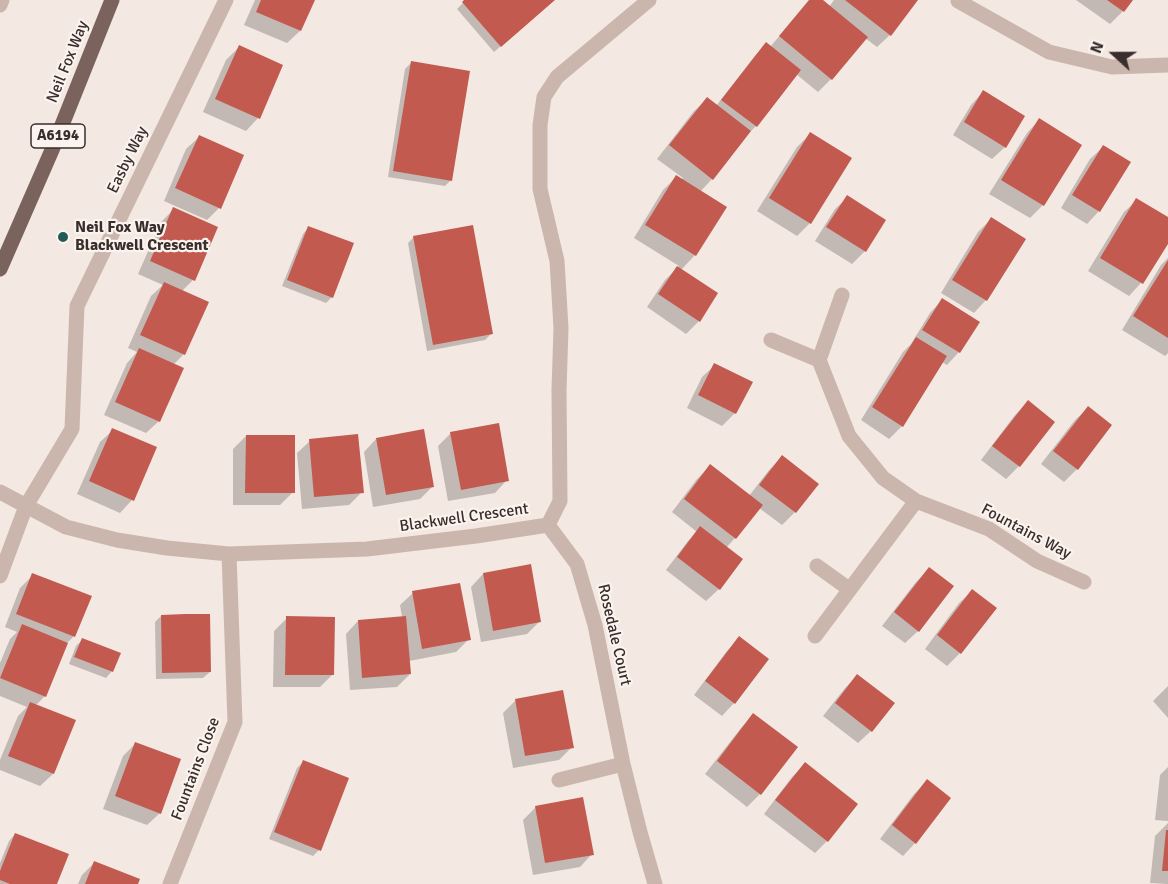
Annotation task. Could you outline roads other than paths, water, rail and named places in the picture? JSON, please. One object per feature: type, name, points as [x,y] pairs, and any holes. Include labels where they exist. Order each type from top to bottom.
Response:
[{"type":"main road","name":"Neil Fox Way","points":[[0,269],[52,150],[112,0]]},
{"type":"street","points":[[0,5],[2,0]]},
{"type":"street","name":"Easby Way","points":[[0,576],[26,506],[72,429],[77,306],[226,0]]},
{"type":"street","name":"Blackwell Crescent","points":[[0,492],[66,527],[117,540],[229,554],[367,549],[548,525],[560,501],[561,328],[557,261],[540,189],[540,125],[544,97],[557,77],[649,0]]},
{"type":"street","points":[[958,1],[1049,52],[1112,67],[1168,65]]},
{"type":"street","points":[[771,340],[819,360],[842,295]]},
{"type":"street","name":"Fountains Way","points":[[819,360],[849,436],[883,478],[916,501],[989,529],[1037,561],[1084,582]]},
{"type":"street","points":[[815,636],[916,501]]},
{"type":"street","name":"Rosedale Court","points":[[548,525],[577,564],[595,625],[623,764],[655,884]]},
{"type":"street","name":"Fountains Close","points":[[170,884],[235,722],[229,554]]},
{"type":"street","points":[[817,566],[849,589]]},
{"type":"street","points":[[559,780],[623,764]]},
{"type":"place","name":"Neil Fox Way Blackwell Crescent","points":[[63,237]]}]
